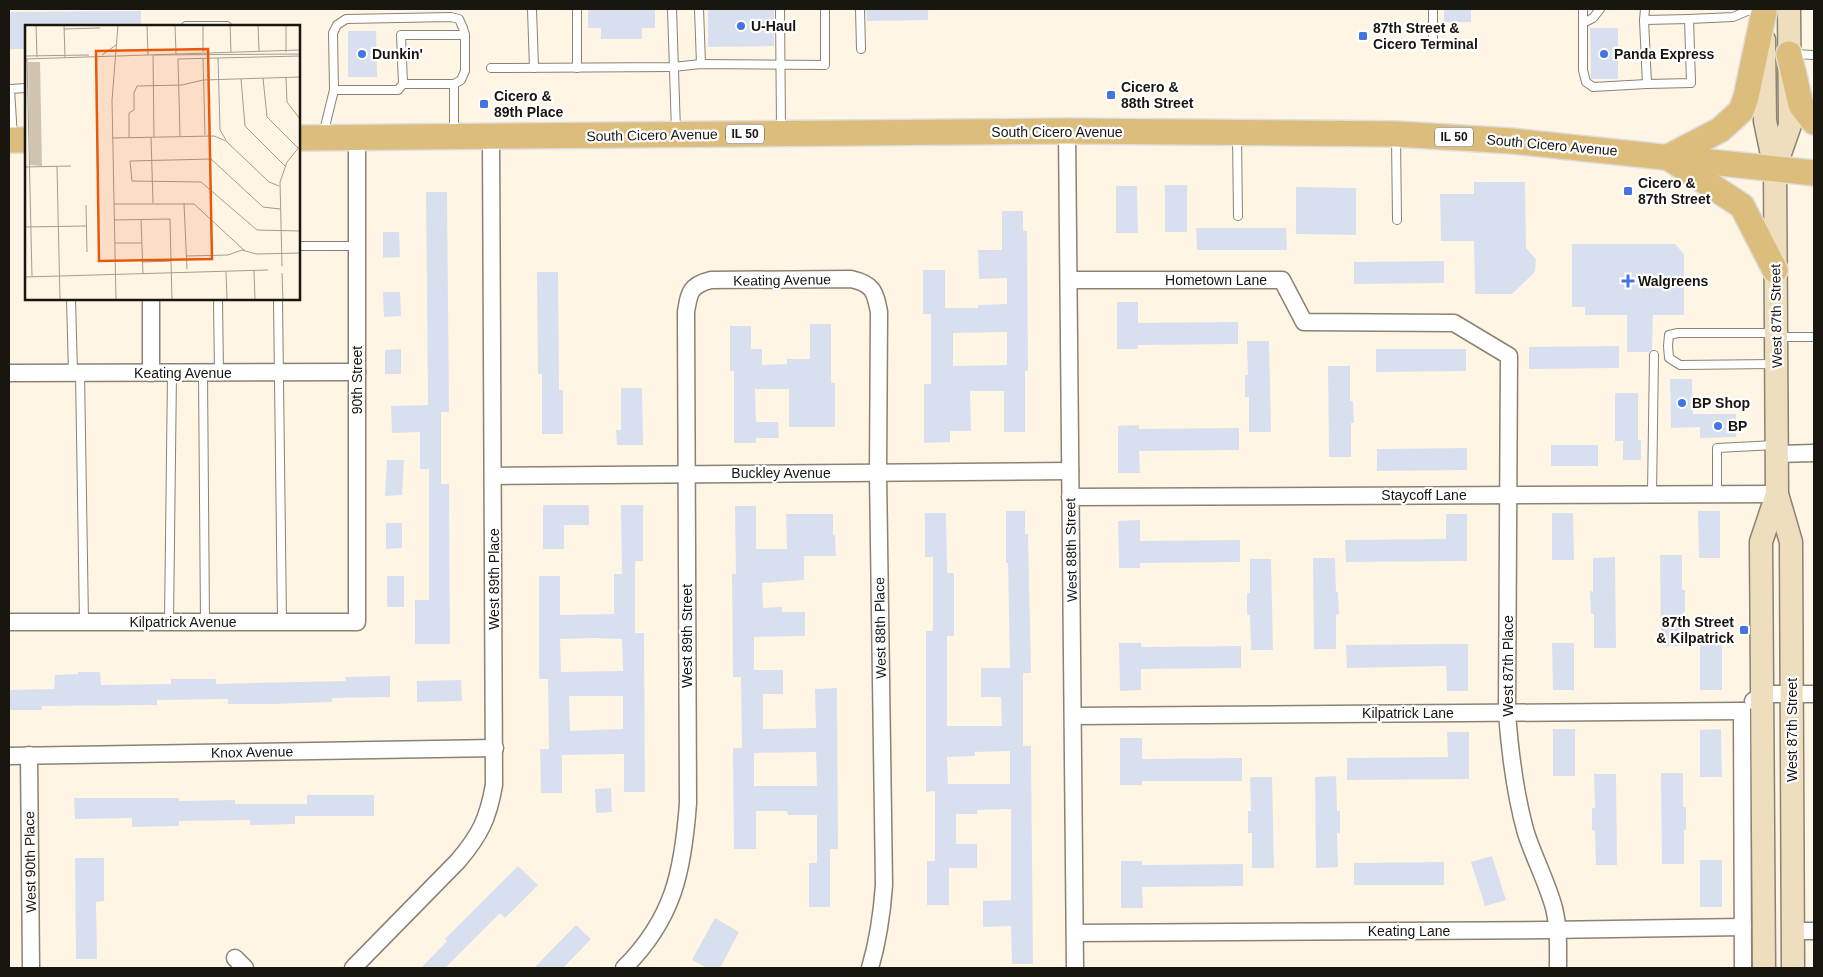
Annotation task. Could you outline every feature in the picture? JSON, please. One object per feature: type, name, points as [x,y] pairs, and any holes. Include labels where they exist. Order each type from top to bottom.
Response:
[{"type":"main road","name":"West 87th Street","points":[[1775,169],[1790,125],[1789,9]]},
{"type":"main road","name":"West 87th Street","points":[[1760,10],[1765,121],[1775,169],[1778,494],[1791,542],[1792,694],[1803,931],[1792,968]]},
{"type":"main road","points":[[1760,10],[1746,97],[1741,111],[1720,130],[1668,157],[1742,206],[1775,270]]},
{"type":"main road","points":[[1789,54],[1801,105],[1814,122]]},
{"type":"main road","name":"South Cicero Avenue","points":[[310,138],[1067,131],[1237,131],[1396,134],[1512,140],[1814,173]]},
{"type":"main road","name":"West 87th Street","points":[[1764,968],[1761,542],[1778,494]]},
{"type":"street","name":"West 88th Street","points":[[1067,131],[1075,968]]},
{"type":"street","name":"West 89th Place","points":[[353,968],[458,862],[472,845],[482,828],[490,807],[494,785],[491,137]]},
{"type":"street","name":"90th Street","points":[[357,138],[357,622]]},
{"type":"street","name":"Keating Avenue","points":[[692,289],[699,283],[711,280],[852,279],[863,282],[871,287]]},
{"type":"street","name":"Hometown Lane","points":[[1068,280],[1282,280],[1304,322],[1454,323],[1509,356]]},
{"type":"street","name":"West 88th Place","points":[[870,968],[881,918],[884,885],[878,473],[879,312],[876,297],[871,287]]},
{"type":"street","name":"West 89th Street","points":[[624,968],[647,943],[662,921],[672,897],[681,866],[686,834],[688,803],[686,312],[688,297],[692,289]]},
{"type":"street","points":[[151,300],[151,373]]},
{"type":"street","name":"West 87th Place","points":[[1509,356],[1507,713],[1510,750],[1518,801],[1526,832],[1554,909],[1558,929],[1558,968]]},
{"type":"street","name":"Keating Avenue","points":[[9,373],[357,372]]},
{"type":"street","points":[[1777,450],[1814,454]]},
{"type":"street","name":"Buckley Avenue","points":[[493,476],[1070,471]]},
{"type":"street","name":"Staycoff Lane","points":[[1070,497],[1778,494]]},
{"type":"street","name":"Kilpatrick Avenue","points":[[9,622],[357,622]]},
{"type":"street","points":[[1743,968],[1742,711],[1762,694],[1814,694]]},
{"type":"street","name":"Kilpatrick Lane","points":[[1074,716],[1742,711]]},
{"type":"street","name":"Knox Avenue","points":[[9,756],[495,748]]},
{"type":"street","name":"West 90th Place","points":[[29,755],[31,968]]},
{"type":"street","name":"Keating Lane","points":[[1076,933],[1743,927]]},
{"type":"lane","points":[[532,9],[534,68]]},
{"type":"lane","points":[[577,9],[577,68]]},
{"type":"lane","points":[[672,9],[677,135]]},
{"type":"lane","points":[[699,9],[701,64]]},
{"type":"lane","points":[[780,9],[781,134]]},
{"type":"lane","points":[[491,68],[673,67],[701,64],[825,65],[825,9]]},
{"type":"lane","points":[[860,9],[861,49]]},
{"type":"lane","points":[[1433,9],[1433,43]]},
{"type":"lane","points":[[1583,9],[1583,70],[1586,82],[1594,87],[1691,83],[1689,19]]},
{"type":"lane","points":[[1583,23],[1592,18],[1600,9]]},
{"type":"lane","points":[[1645,9],[1647,84]]},
{"type":"lane","points":[[1644,20],[1733,17],[1760,10]]},
{"type":"lane","points":[[310,138],[334,90],[333,33],[337,25],[346,20],[451,17],[459,19],[464,28],[465,35],[465,71],[461,80],[454,84],[403,84]]},
{"type":"lane","points":[[334,90],[398,90],[403,84],[401,35],[465,35]]},
{"type":"lane","points":[[1789,54],[1814,55]]},
{"type":"lane","points":[[454,84],[454,137]]},
{"type":"lane","points":[[16,140],[10,88],[25,88]]},
{"type":"lane","points":[[1237,131],[1238,216]]},
{"type":"lane","points":[[1396,134],[1397,220]]},
{"type":"lane","points":[[300,246],[357,246]]},
{"type":"lane","points":[[71,300],[76,373],[84,622]]},
{"type":"lane","points":[[205,622],[211,373],[218,300]]},
{"type":"lane","points":[[278,300],[282,622]]},
{"type":"lane","points":[[1776,364],[1680,365],[1669,358],[1668,335],[1678,333],[1814,337]]},
{"type":"lane","points":[[1652,494],[1654,355]]},
{"type":"lane","points":[[169,622],[172,373]]},
{"type":"lane","points":[[1717,494],[1717,448],[1777,450]]},
{"type":"building","points":[[588,9],[655,9],[655,28],[642,28],[642,39],[601,39],[601,28],[588,28]]},
{"type":"building","name":"U-Haul","points":[[708,9],[774,9],[774,46],[708,47]]},
{"type":"building","points":[[866,9],[928,9],[928,20],[867,21]]},
{"type":"building","points":[[1444,9],[1471,9],[1471,22],[1444,22]]},
{"type":"building","points":[[141,11],[141,25],[25,25],[25,49],[9,49],[10,12]]},
{"type":"building","name":"Panda Express","points":[[1590,28],[1618,28],[1618,79],[1591,79]]},
{"type":"building","name":"Dunkin'","points":[[348,31],[376,31],[377,77],[348,77]]},
{"type":"building","points":[[1474,182],[1525,182],[1526,248],[1536,259],[1535,272],[1512,294],[1475,294],[1474,241],[1441,241],[1440,194],[1474,194]]},
{"type":"building","points":[[1165,185],[1187,185],[1187,232],[1165,232]]},
{"type":"building","points":[[1116,186],[1137,186],[1138,233],[1116,233]]},
{"type":"building","points":[[1296,187],[1356,188],[1356,235],[1296,234]]},
{"type":"building","points":[[426,192],[447,192],[449,412],[441,412],[441,484],[449,484],[450,644],[415,644],[415,600],[429,600],[429,469],[420,469],[420,432],[392,433],[391,406],[428,405]]},
{"type":"building","points":[[1002,211],[1023,211],[1023,231],[1027,231],[1028,371],[1025,371],[1025,432],[1004,432],[1004,391],[970,391],[971,431],[950,431],[950,442],[924,443],[924,384],[931,384],[931,314],[923,314],[923,270],[945,270],[945,308],[978,308],[978,305],[1007,304],[1007,278],[979,279],[978,250],[1002,250]],"holes":[[[1007,332],[1007,365],[953,366],[953,333]]]},
{"type":"building","points":[[1196,228],[1286,228],[1287,250],[1197,250]]},
{"type":"building","points":[[383,232],[399,232],[400,257],[383,258]]},
{"type":"building","name":"Walgreens","points":[[1572,244],[1675,244],[1684,254],[1684,315],[1653,315],[1652,350],[1649,352],[1627,352],[1627,315],[1585,315],[1585,307],[1572,307]]},
{"type":"building","points":[[1444,261],[1444,283],[1354,284],[1354,262]]},
{"type":"building","points":[[537,272],[558,272],[559,390],[563,390],[563,434],[542,434],[542,374],[538,374]]},
{"type":"building","points":[[383,292],[400,292],[401,316],[384,317]]},
{"type":"building","points":[[1117,302],[1138,302],[1138,323],[1238,322],[1238,344],[1138,345],[1138,349],[1117,349]]},
{"type":"building","points":[[810,324],[831,324],[831,383],[835,383],[835,427],[789,427],[789,389],[755,389],[756,422],[778,422],[779,438],[756,438],[756,443],[734,443],[734,371],[730,371],[730,326],[751,326],[751,349],[762,349],[762,365],[787,364],[787,359],[810,359]]},
{"type":"building","points":[[1247,341],[1269,341],[1271,432],[1249,432],[1249,397],[1245,397],[1245,375],[1248,375]]},
{"type":"building","points":[[1619,346],[1619,368],[1529,369],[1529,347]]},
{"type":"building","points":[[401,349],[401,374],[385,374],[385,350]]},
{"type":"building","points":[[1376,349],[1466,349],[1466,371],[1376,372]]},
{"type":"building","points":[[1328,366],[1350,366],[1350,401],[1353,401],[1354,423],[1351,423],[1351,457],[1329,457]]},
{"type":"building","points":[[1670,379],[1692,379],[1693,414],[1736,414],[1736,437],[1700,438],[1700,427],[1671,428]]},
{"type":"building","points":[[621,388],[642,388],[643,445],[617,445],[616,430],[621,430]]},
{"type":"building","points":[[1615,393],[1638,393],[1638,440],[1641,440],[1641,460],[1623,460],[1623,441],[1615,441]]},
{"type":"building","points":[[1139,425],[1139,429],[1239,428],[1239,450],[1139,451],[1140,473],[1118,473],[1118,426]]},
{"type":"building","points":[[1551,445],[1598,445],[1598,466],[1551,466]]},
{"type":"building","points":[[1467,448],[1467,470],[1377,471],[1377,449]]},
{"type":"building","points":[[387,460],[404,460],[402,495],[385,496]]},
{"type":"building","points":[[543,505],[589,505],[589,525],[564,525],[564,549],[543,549]]},
{"type":"building","points":[[621,505],[643,505],[643,561],[635,561],[635,633],[644,633],[645,792],[624,792],[624,754],[562,755],[562,793],[541,793],[540,749],[549,749],[548,679],[539,679],[539,576],[560,576],[560,615],[614,614],[614,574],[622,574]],"holes":[[[560,639],[622,639],[623,671],[561,672]],[[569,696],[623,696],[623,729],[570,731]]]},
{"type":"building","points":[[735,506],[756,506],[756,549],[787,549],[786,514],[833,514],[836,556],[804,556],[804,580],[762,583],[763,608],[782,607],[782,612],[805,612],[805,636],[754,637],[754,670],[783,670],[783,694],[763,694],[763,729],[816,728],[815,689],[837,688],[838,849],[830,849],[830,907],[809,907],[809,863],[817,863],[817,815],[788,815],[787,811],[756,811],[756,849],[734,849],[733,748],[742,748],[741,677],[733,677],[732,574],[736,574]],"holes":[[[816,752],[817,786],[754,786],[754,753]]]},
{"type":"building","points":[[1006,511],[1025,511],[1025,534],[1028,534],[1031,673],[1023,673],[1023,746],[1031,746],[1033,964],[1012,964],[1011,926],[983,927],[983,901],[1011,900],[1011,809],[977,810],[977,814],[956,814],[956,844],[977,844],[977,868],[949,868],[949,905],[927,905],[927,861],[935,861],[935,791],[926,792],[926,631],[933,631],[933,557],[925,557],[925,513],[946,513],[947,573],[954,573],[954,636],[947,636],[947,726],[1002,726],[1001,697],[981,697],[981,668],[1010,668],[1008,563],[1006,563]],"holes":[[[1010,751],[1010,784],[948,784],[947,757],[975,756],[975,752]]]},
{"type":"building","points":[[1698,511],[1720,511],[1720,558],[1699,558]]},
{"type":"building","points":[[1552,513],[1573,513],[1574,560],[1552,560]]},
{"type":"building","points":[[1446,514],[1467,514],[1467,561],[1346,562],[1345,540],[1446,539]]},
{"type":"building","points":[[1140,520],[1140,541],[1240,540],[1240,562],[1140,563],[1140,568],[1119,568],[1118,521]]},
{"type":"building","points":[[386,523],[402,523],[402,548],[386,549]]},
{"type":"building","points":[[1660,555],[1682,555],[1682,590],[1685,590],[1683,646],[1661,646]]},
{"type":"building","points":[[1615,557],[1616,648],[1594,648],[1594,614],[1591,614],[1590,591],[1593,592],[1593,558]]},
{"type":"building","points":[[1313,558],[1335,558],[1339,614],[1336,615],[1336,649],[1314,649]]},
{"type":"building","points":[[1250,559],[1271,559],[1273,650],[1251,650],[1250,615],[1247,615],[1247,593],[1250,593]]},
{"type":"building","points":[[387,576],[404,576],[404,607],[387,607]]},
{"type":"building","points":[[1119,643],[1141,643],[1141,647],[1241,646],[1241,668],[1141,669],[1141,690],[1120,691]]},
{"type":"building","points":[[1552,643],[1574,643],[1574,690],[1553,690]]},
{"type":"building","points":[[1700,643],[1722,643],[1722,690],[1700,690]]},
{"type":"building","points":[[1468,644],[1468,691],[1447,691],[1446,666],[1347,668],[1346,645]]},
{"type":"building","points":[[78,672],[100,672],[101,685],[171,684],[171,679],[216,679],[216,684],[346,681],[345,677],[390,676],[390,697],[332,698],[332,702],[273,704],[228,704],[228,699],[157,700],[157,705],[42,706],[42,710],[9,710],[9,690],[54,689],[55,675],[78,674]]},
{"type":"building","points":[[461,680],[462,701],[417,702],[417,681]]},
{"type":"building","points":[[1553,729],[1575,729],[1575,776],[1553,776]]},
{"type":"building","points":[[1721,729],[1722,777],[1700,777],[1700,730]]},
{"type":"building","points":[[1447,732],[1469,732],[1469,779],[1347,780],[1347,758],[1448,757]]},
{"type":"building","points":[[1120,738],[1142,738],[1142,759],[1242,758],[1242,781],[1142,781],[1142,785],[1120,785]]},
{"type":"building","points":[[1661,773],[1683,773],[1683,807],[1686,807],[1684,864],[1662,864]]},
{"type":"building","points":[[1594,774],[1616,774],[1617,865],[1596,865],[1595,831],[1592,830],[1592,808],[1595,808]]},
{"type":"building","points":[[1336,776],[1337,811],[1340,811],[1340,833],[1337,833],[1338,867],[1316,868],[1315,777]]},
{"type":"building","points":[[1250,777],[1272,777],[1274,868],[1252,868],[1252,833],[1248,833],[1248,811],[1251,811]]},
{"type":"building","points":[[611,788],[612,812],[596,813],[595,789]]},
{"type":"building","points":[[307,795],[374,795],[374,816],[295,816],[295,824],[250,825],[250,820],[179,821],[179,826],[132,827],[132,818],[75,819],[74,798],[179,798],[179,801],[235,800],[235,804],[307,804]]},
{"type":"building","points":[[1492,856],[1506,900],[1485,906],[1471,862]]},
{"type":"building","points":[[75,858],[104,858],[104,901],[96,902],[97,959],[76,959]]},
{"type":"building","points":[[1700,860],[1722,860],[1722,907],[1700,907]]},
{"type":"building","points":[[1121,861],[1142,861],[1142,865],[1243,864],[1243,886],[1142,887],[1143,908],[1121,908]]},
{"type":"building","points":[[1444,862],[1444,885],[1354,885],[1354,863]]},
{"type":"building","points":[[518,866],[538,885],[505,918],[500,913],[445,968],[421,968],[447,941],[445,939]]},
{"type":"building","points":[[715,918],[739,932],[720,968],[707,968],[692,960]]},
{"type":"building","points":[[576,925],[591,939],[563,968],[534,968]]},
{"type":"place","name":"U-Haul","points":[[741,26]]},
{"type":"place","name":"87th Street & Cicero Terminal","points":[[1363,36]]},
{"type":"place","name":"Dunkin'","points":[[362,54]]},
{"type":"place","name":"Panda Express","points":[[1604,54]]},
{"type":"place","name":"Cicero & 88th Street","points":[[1111,95]]},
{"type":"place","name":"Cicero & 89th Place","points":[[484,104]]},
{"type":"place","name":"Cicero & 87th Street","points":[[1628,191]]},
{"type":"place","name":"Walgreens","points":[[1628,281]]},
{"type":"place","name":"BP Shop","points":[[1682,403]]},
{"type":"place","name":"BP","points":[[1718,426]]},
{"type":"place","name":"87th Street & Kilpatrick","points":[[1744,630]]}]
